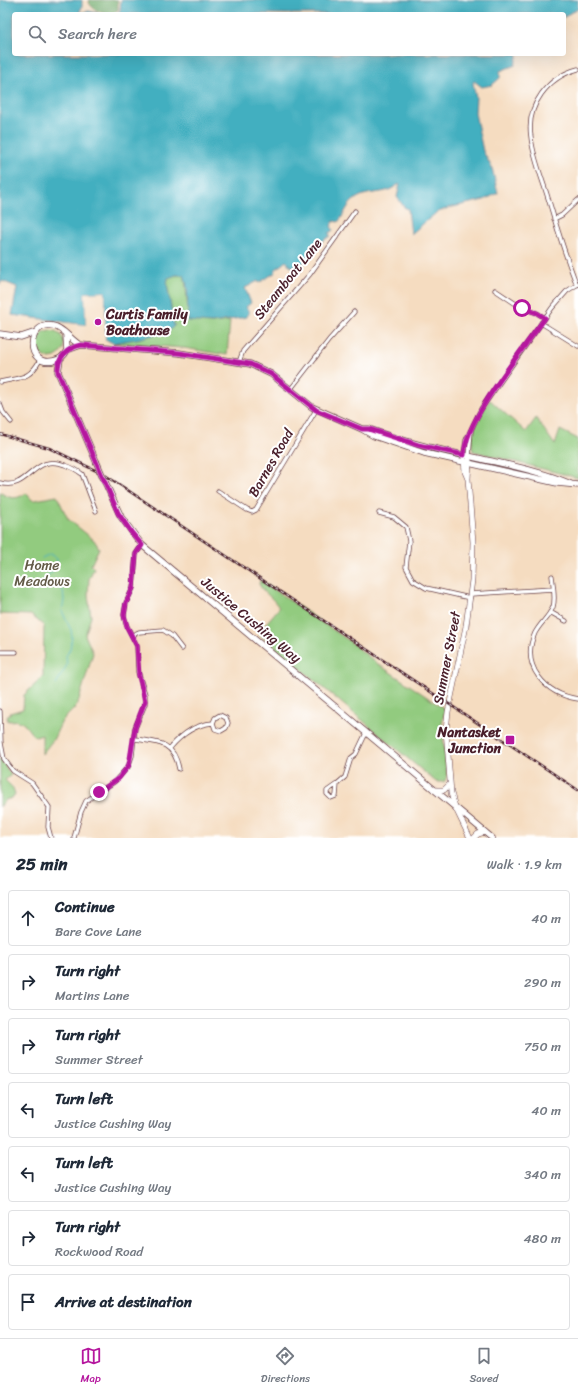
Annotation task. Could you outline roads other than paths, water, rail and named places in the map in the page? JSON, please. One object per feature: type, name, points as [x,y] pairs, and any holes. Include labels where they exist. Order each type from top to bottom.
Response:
[{"type":"main road","points":[[0,334],[21,337],[36,332],[44,327],[53,326],[61,329],[66,335],[81,345]]},
{"type":"main road","points":[[31,346],[36,332]]},
{"type":"main road","points":[[66,335],[67,350]]},
{"type":"main road","points":[[21,337],[31,346],[33,352],[40,360],[46,362],[60,359]]},
{"type":"main road","points":[[58,372],[60,359],[67,350],[81,345],[179,353],[239,362],[263,370],[316,410],[362,429],[368,434],[400,446],[556,483],[578,485]]},
{"type":"main road","name":"Justice Cushing Way","points":[[46,362],[58,372],[121,517],[142,545],[492,838]]},
{"type":"main road","points":[[362,429],[369,429],[418,445],[558,478],[571,484]]},
{"type":"street","points":[[467,456],[471,429],[481,409],[541,323],[564,294],[577,284],[567,260],[531,139],[531,116],[540,95],[555,79],[578,69]]},
{"type":"street","points":[[554,219],[562,215],[578,200]]},
{"type":"street","name":"Steamboat Lane","points":[[239,362],[243,351],[322,257],[355,211]]},
{"type":"street","points":[[495,290],[522,308],[537,313],[545,318]]},
{"type":"street","points":[[290,390],[328,340],[354,312]]},
{"type":"street","points":[[541,323],[578,346]]},
{"type":"street","points":[[0,382],[30,374],[40,360]]},
{"type":"street","points":[[0,404],[2,411],[11,422]]},
{"type":"street","name":"Barnes Road","points":[[218,491],[247,510],[252,512],[256,510],[316,410]]},
{"type":"street","name":"Summer Street","points":[[467,456],[473,549],[471,596],[447,721],[450,784],[455,807],[470,838]]},
{"type":"street","points":[[0,483],[13,485],[21,481],[35,468],[52,462],[61,463],[82,474],[96,512]]},
{"type":"street","points":[[379,513],[398,519],[407,530],[409,541],[406,567],[413,580],[426,588],[471,596],[553,589]]},
{"type":"street","points":[[74,838],[81,812],[86,801],[114,782],[128,767],[132,756],[136,724],[144,707],[145,698],[139,676],[137,646],[125,622],[124,610],[133,588],[136,554],[142,545]]},
{"type":"street","points":[[552,576],[554,603],[550,612],[539,626],[532,639],[530,650],[531,664],[543,683],[566,696],[578,699]]},
{"type":"street","points":[[550,612],[566,621]]},
{"type":"street","points":[[132,635],[139,632],[163,630],[172,636],[182,649]]},
{"type":"street","points":[[0,652],[16,652]]},
{"type":"street","points":[[0,711],[1,747],[4,759],[13,772],[32,783],[49,807],[48,824],[51,838]]},
{"type":"street","points":[[220,715],[226,718],[228,723],[226,728],[221,731],[215,729],[213,723],[215,718],[220,715]]},
{"type":"street","points":[[170,748],[193,728],[213,723]]},
{"type":"street","points":[[337,784],[346,776],[350,759],[356,754],[366,732]]},
{"type":"street","points":[[134,739],[159,743],[170,748],[176,757],[179,769]]},
{"type":"street","points":[[434,790],[444,790],[450,784]]},
{"type":"street","points":[[474,838],[478,834],[485,832]]},
{"type":"water","points":[[0,0],[82,0],[82,7],[80,12],[12,12],[12,56],[517,56],[515,65],[500,71],[500,78],[492,85],[482,87],[474,81],[473,83],[476,97],[475,113],[483,151],[492,168],[498,193],[484,200],[448,208],[436,213],[411,234],[408,209],[404,207],[397,197],[400,184],[382,192],[361,196],[351,203],[338,222],[334,221],[331,226],[333,230],[329,233],[330,236],[321,242],[303,263],[291,267],[286,261],[275,270],[276,272],[259,283],[258,281],[245,288],[251,303],[246,307],[249,312],[246,317],[212,323],[188,321],[186,280],[184,275],[176,275],[168,278],[167,284],[174,326],[168,332],[113,343],[105,339],[105,292],[85,293],[86,325],[12,315],[17,287],[2,281],[0,284]]},
{"type":"water","points":[[121,0],[578,0],[578,9],[566,16],[566,12],[119,12]]},
{"type":"waterway","points":[[42,558],[50,554],[57,559],[57,568],[48,575],[46,580],[50,583],[60,584],[63,591],[64,600],[62,611],[71,630],[72,637],[70,649],[66,656],[67,665],[56,684]]},
{"type":"railway","points":[[0,434],[49,448],[105,475],[578,790]]},
{"type":"place","name":"Curtis Family Boathouse","points":[[98,322]]},
{"type":"place","name":"Nantasket Junction","points":[[510,740]]},
{"type":"park label","name":"Home Meadows","points":[[42,574]]}]
